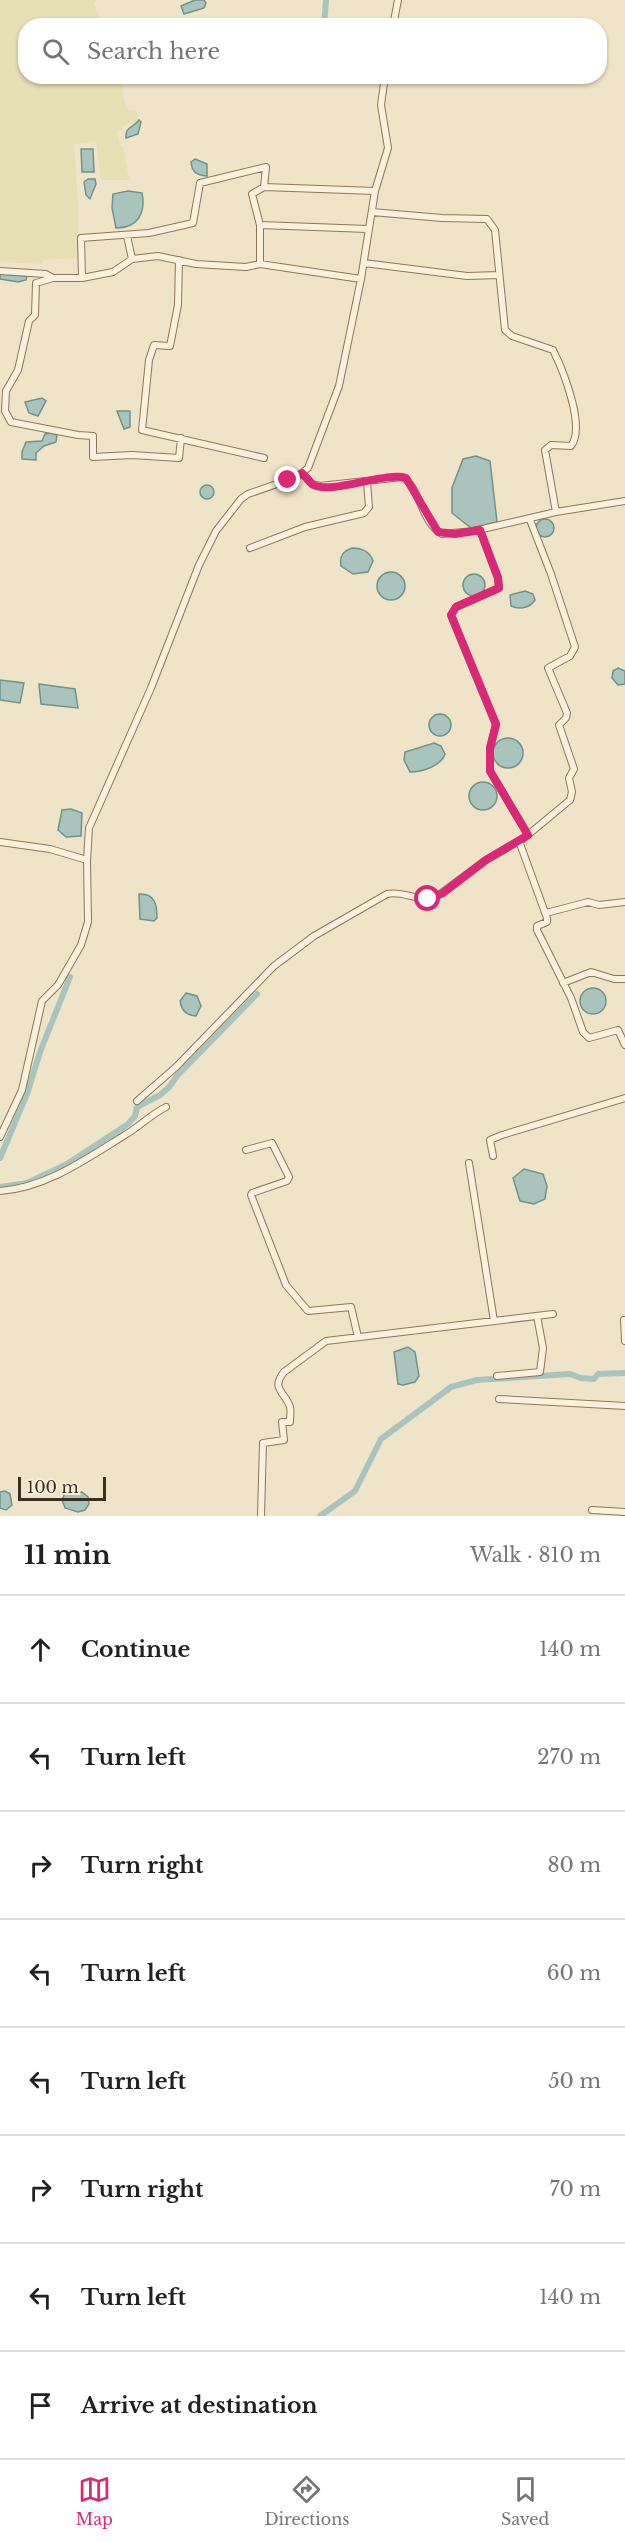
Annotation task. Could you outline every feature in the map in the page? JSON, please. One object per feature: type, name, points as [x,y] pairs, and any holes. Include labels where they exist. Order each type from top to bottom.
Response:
[{"type":"street","points":[[395,18],[398,0]]},
{"type":"street","points":[[0,1137],[22,1090],[42,1001],[58,985],[81,945],[88,922],[89,828],[151,688],[199,565],[216,531],[234,507],[248,494],[304,476],[339,386],[364,263],[375,191],[388,148],[381,105],[384,84]]},
{"type":"street","points":[[82,278],[81,238],[127,236],[178,228],[193,223],[200,183],[266,167],[264,187]]},
{"type":"street","points":[[260,264],[260,225],[252,194],[264,187],[375,191]]},
{"type":"street","points":[[372,212],[487,219],[495,230],[505,330],[512,336],[553,350],[563,369],[572,407],[576,431],[575,441],[571,446],[551,445],[546,450],[556,512]]},
{"type":"street","points":[[260,225],[368,229]]},
{"type":"street","points":[[127,236],[132,258]]},
{"type":"street","points":[[181,438],[179,459],[132,455],[93,457],[93,436],[10,422],[5,411],[6,391],[18,370],[29,321],[35,315],[36,283],[53,278],[82,278],[113,272],[132,258],[158,256],[246,267],[260,264],[361,279]]},
{"type":"street","points":[[179,260],[178,305],[170,346],[154,345],[149,360],[142,430],[264,458]]},
{"type":"street","points":[[364,263],[467,276],[499,275]]},
{"type":"street","points":[[0,271],[46,274],[53,278]]},
{"type":"street","points":[[304,476],[312,484],[336,485],[392,477],[406,478],[438,532],[455,534],[530,520],[556,512],[625,501]]},
{"type":"street","points":[[250,548],[305,527],[364,513],[369,507],[367,482]]},
{"type":"street","points":[[137,1101],[176,1067],[274,966],[314,936],[387,894],[396,893],[428,899],[436,897],[486,860],[528,835],[571,798],[569,778],[574,768],[559,725],[567,714],[548,668],[570,656],[575,647],[530,520]]},
{"type":"street","points":[[480,530],[498,578],[499,588],[456,607],[451,615],[496,724],[490,748],[490,771],[528,835]]},
{"type":"street","points":[[519,841],[546,913],[547,922],[537,929],[587,1037],[618,1030],[625,1045]]},
{"type":"street","points":[[0,842],[50,849],[87,860]]},
{"type":"street","points":[[546,913],[588,902],[599,905],[625,902]]},
{"type":"street","points":[[563,983],[591,972],[614,980],[625,979]]},
{"type":"street","points":[[493,1156],[490,1140],[625,1098]]},
{"type":"street","points":[[0,1191],[24,1188],[48,1180],[126,1135],[139,1123],[166,1107]]},
{"type":"street","points":[[246,1150],[272,1143],[289,1177],[287,1180],[251,1195],[286,1285],[308,1311],[351,1307],[358,1337]]},
{"type":"street","points":[[469,1163],[494,1321]]},
{"type":"street","points":[[261,1516],[263,1443],[284,1440],[282,1422],[290,1422],[291,1408],[280,1392],[281,1377],[326,1341],[553,1314]]},
{"type":"street","points":[[497,1376],[540,1372],[543,1348],[537,1316]]},
{"type":"street","points":[[624,1320],[625,1341]]},
{"type":"street","points":[[500,1399],[625,1406]]},
{"type":"street","points":[[592,1510],[625,1512]]},
{"type":"shaded area","points":[[0,0],[96,0],[94,3],[101,18],[18,18],[18,84],[121,84],[125,103],[129,110],[136,110],[138,116],[137,122],[124,125],[122,130],[117,131],[121,146],[124,148],[129,180],[101,180],[96,142],[74,144],[79,258],[44,260],[43,264],[0,262]]},
{"type":"water","points":[[195,0],[204,0],[206,3],[204,8],[184,14],[181,6]]},
{"type":"water","points":[[139,120],[141,122],[138,134],[126,138],[128,129]]},
{"type":"water","points":[[81,149],[93,149],[94,172],[82,172]]},
{"type":"water","points":[[195,159],[207,164],[207,176],[194,171],[191,162]]},
{"type":"water","points":[[88,179],[95,179],[96,184],[90,199],[86,195],[84,182]]},
{"type":"water","points":[[128,191],[142,193],[143,207],[135,222],[116,228],[112,208],[113,194]]},
{"type":"water","points":[[0,274],[27,276],[26,280],[18,282],[0,279]]},
{"type":"water","points":[[42,398],[46,401],[38,416],[29,413],[25,402]]},
{"type":"water","points":[[117,411],[130,411],[130,427],[124,429]]},
{"type":"water","points":[[45,434],[57,435],[56,442],[44,446],[36,453],[36,460],[22,459],[26,442],[42,441]]},
{"type":"water","points":[[476,456],[490,461],[497,522],[471,528],[452,513],[452,488],[463,459]]},
{"type":"water","points":[[207,485],[212,487],[214,492],[212,497],[207,499],[202,497],[200,492],[202,487]]},
{"type":"water","points":[[545,519],[551,522],[554,528],[551,534],[545,537],[539,534],[536,528],[539,522]]},
{"type":"water","points":[[352,548],[370,555],[373,561],[368,572],[353,574],[341,566],[342,554]]},
{"type":"water","points":[[391,572],[401,576],[405,586],[401,596],[391,600],[381,596],[377,586],[381,576]]},
{"type":"water","points":[[474,574],[482,577],[485,585],[482,593],[474,596],[466,593],[463,585],[466,577]]},
{"type":"water","points":[[525,591],[533,594],[535,600],[533,603],[524,608],[511,606],[510,595]]},
{"type":"water","points":[[618,668],[625,671],[625,684],[618,685],[612,678],[613,671]]},
{"type":"water","points":[[0,680],[24,683],[20,703],[0,700]]},
{"type":"water","points":[[39,684],[75,689],[78,708],[41,704]]},
{"type":"water","points":[[440,714],[448,717],[451,725],[448,733],[440,736],[432,733],[429,725],[432,717]]},
{"type":"water","points":[[508,738],[519,742],[523,753],[519,764],[508,768],[497,764],[493,753],[497,742]]},
{"type":"water","points":[[434,743],[441,746],[445,754],[440,762],[430,768],[410,772],[404,760],[405,752]]},
{"type":"water","points":[[483,782],[493,786],[497,796],[493,806],[483,810],[473,806],[469,796],[473,786]]},
{"type":"water","points":[[71,809],[82,813],[81,836],[66,837],[58,830],[62,810]]},
{"type":"water","points":[[139,894],[149,896],[154,901],[157,918],[154,921],[140,919]]},
{"type":"water","points":[[593,988],[602,992],[606,1001],[602,1010],[593,1014],[584,1010],[580,1001],[584,992]]},
{"type":"water","points":[[186,993],[197,996],[201,1006],[196,1016],[185,1012],[182,1007],[180,1001]]},
{"type":"water","points":[[524,1169],[543,1174],[547,1186],[545,1199],[534,1204],[520,1201],[513,1178]]},
{"type":"water","points":[[408,1347],[415,1352],[419,1376],[415,1382],[398,1384],[394,1352]]},
{"type":"water","points":[[5,1491],[10,1494],[12,1505],[6,1510],[0,1508],[0,1492]]},
{"type":"water","points":[[82,1492],[88,1497],[89,1504],[85,1510],[78,1512],[65,1508],[62,1500],[65,1493]]},
{"type":"waterway","points":[[325,18],[326,0]]},
{"type":"waterway","points":[[0,1158],[27,1094],[40,1052],[70,977]]},
{"type":"waterway","points":[[0,1187],[27,1183],[67,1164],[128,1124],[135,1116],[137,1107],[160,1095],[169,1087],[257,994]]},
{"type":"waterway","points":[[320,1516],[355,1491],[381,1439],[451,1387],[477,1380],[570,1374],[594,1379],[598,1374],[625,1373]]},
{"type":"route","points":[[288,480],[302,473],[312,484],[320,486],[361,483],[392,477],[406,478],[438,532],[455,534],[480,530],[498,578],[499,588],[456,607],[451,615],[496,724],[490,748],[490,771],[528,835],[486,860],[443,893],[428,899]]}]
